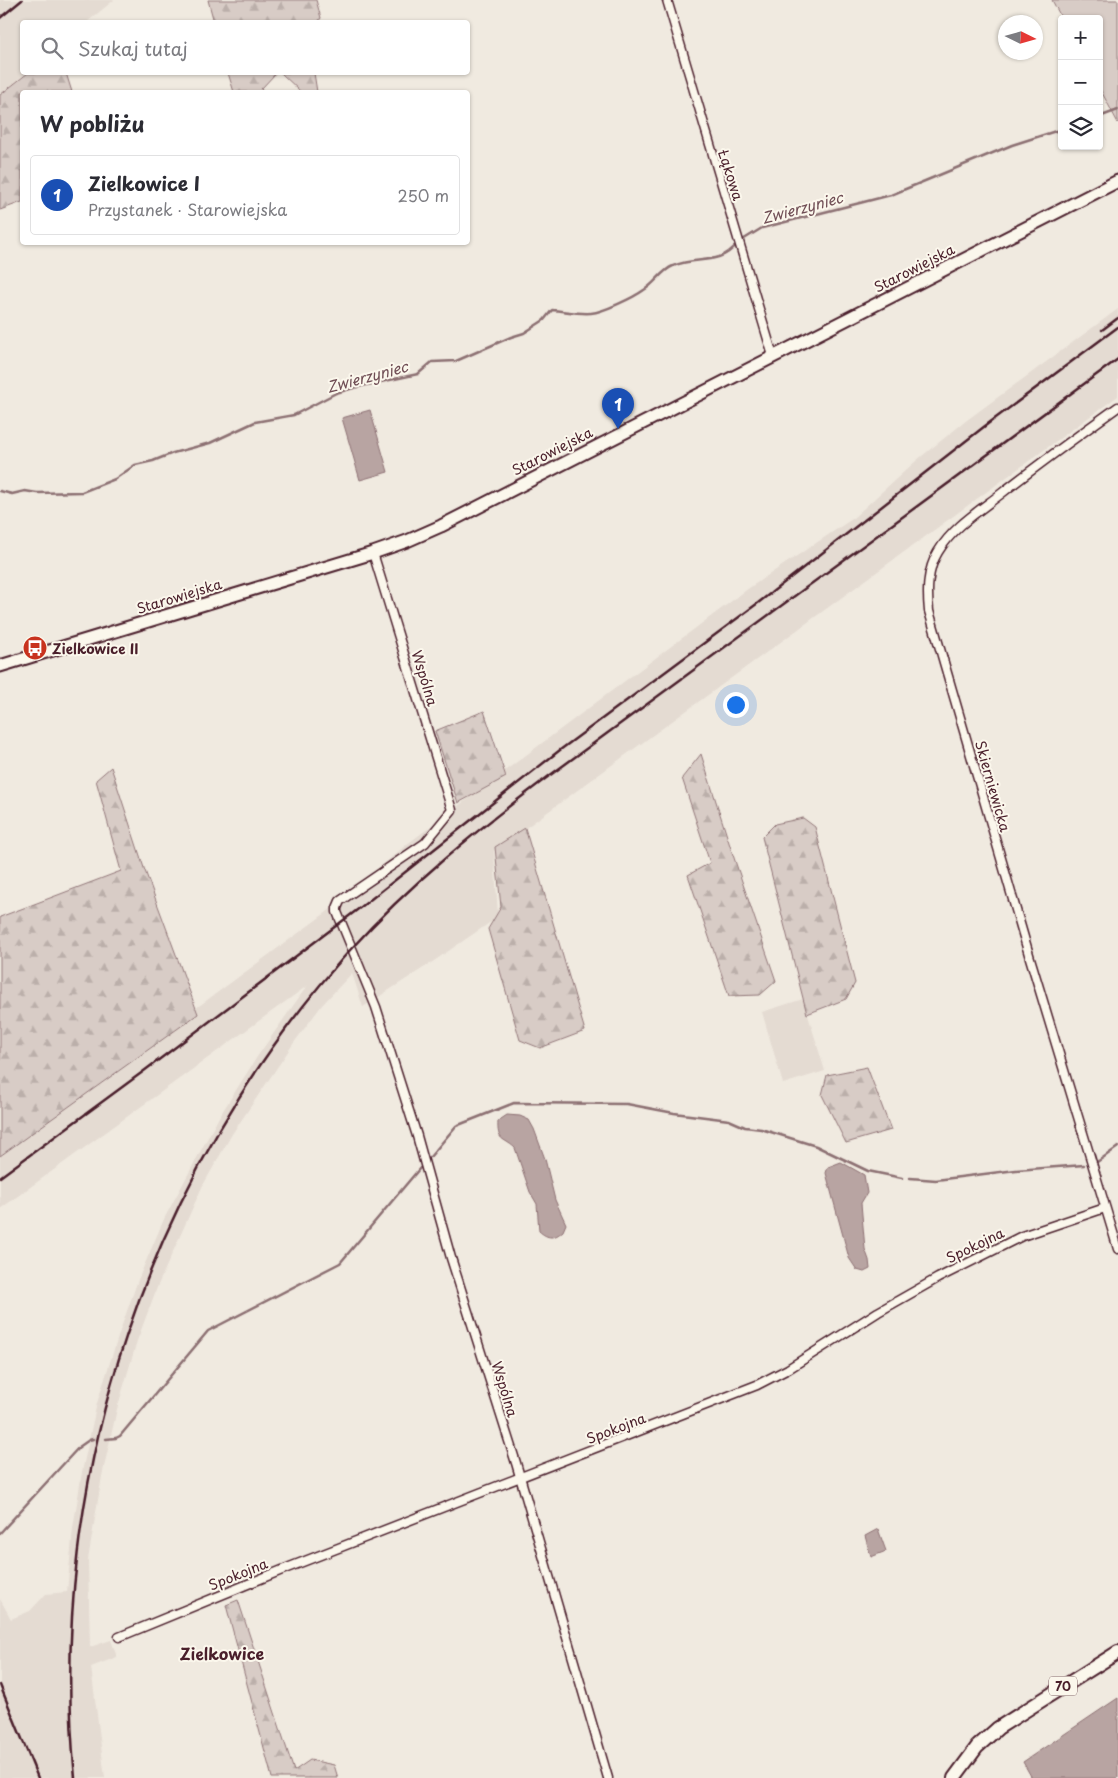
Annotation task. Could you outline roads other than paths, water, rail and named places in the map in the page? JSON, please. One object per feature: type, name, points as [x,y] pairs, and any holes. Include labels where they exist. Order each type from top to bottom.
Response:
[{"type":"main road","name":"70","points":[[954,1778],[977,1747],[998,1728],[1118,1652]]},
{"type":"street","name":"Łąkowa","points":[[667,0],[773,356]]},
{"type":"street","name":"Starowiejska","points":[[0,666],[407,541],[441,526],[1118,181]]},
{"type":"street","name":"Skierniewicka","points":[[1118,407],[961,524],[946,540],[937,554],[930,570],[927,592],[929,611],[1030,958],[1118,1250]]},
{"type":"street","name":"Wspólna","points":[[373,553],[452,810],[426,843],[340,901],[337,915],[376,1007],[417,1136],[451,1258],[520,1478],[608,1778]]},
{"type":"street","name":"Spokojna","points":[[119,1637],[287,1568],[757,1385],[938,1278],[1022,1236],[1105,1208]]},
{"type":"waterway","name":"Zwierzyniec","points":[[1103,116],[1118,110]]},
{"type":"waterway","name":"Zwierzyniec","points":[[741,241],[762,228],[891,195],[1012,145],[1058,130]]},
{"type":"waterway","name":"Zwierzyniec","points":[[0,491],[12,494],[25,491],[37,493],[82,492],[115,479],[135,465],[210,443],[255,422],[294,415],[336,393],[418,374],[432,362],[456,361],[524,333],[544,320],[552,310],[591,313],[610,307],[633,297],[673,266],[722,256],[737,244]]},
{"type":"waterway","points":[[430,1157],[456,1126],[514,1103],[627,1104],[674,1113],[729,1120],[745,1127],[761,1129],[816,1146],[868,1171],[902,1178]]},
{"type":"waterway","points":[[1097,1162],[1118,1147]]},
{"type":"waterway","points":[[910,1178],[936,1180],[1016,1170],[1084,1165]]},
{"type":"waterway","points":[[106,1439],[120,1436],[208,1331],[340,1263],[420,1168]]},
{"type":"waterway","points":[[0,1533],[79,1447],[93,1439]]},
{"type":"railway","points":[[0,18],[22,0]]},
{"type":"railway","points":[[1102,330],[1118,318]]},
{"type":"railway","points":[[0,1177],[361,907],[560,750],[758,603],[985,426],[1118,327]]},
{"type":"railway","points":[[75,1778],[70,1665],[78,1553],[97,1442],[127,1335],[168,1230],[219,1131],[280,1037],[351,949],[374,925],[421,880],[496,816],[1118,359]]},
{"type":"railway","points":[[0,1685],[38,1778]]},
{"type":"place","name":"Zielkowice I","points":[[618,429]]},
{"type":"place","name":"Zielkowice II","points":[[35,648]]},
{"type":"district","name":"Zielkowice","points":[[222,1653]]}]
